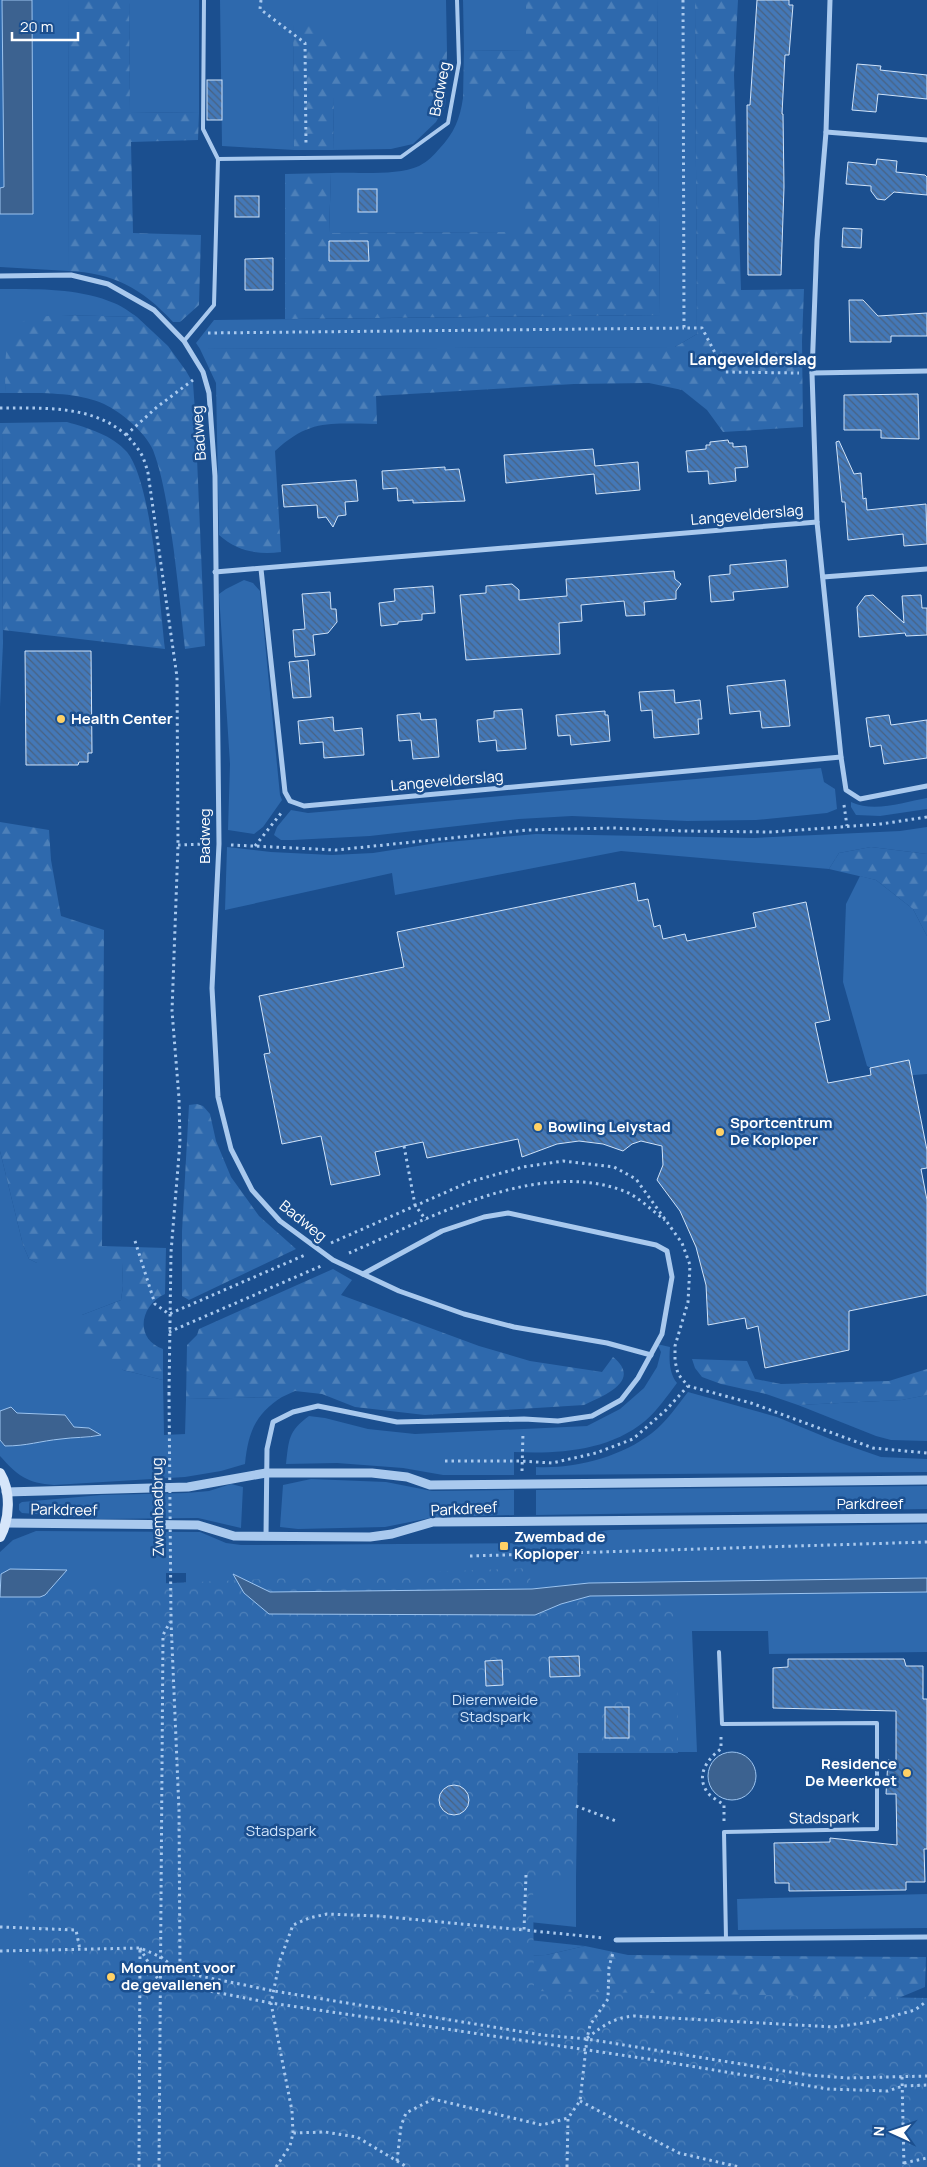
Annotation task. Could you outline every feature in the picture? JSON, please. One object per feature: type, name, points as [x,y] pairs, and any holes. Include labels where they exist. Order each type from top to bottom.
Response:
[{"type":"main road","points":[[0,1473],[6,1523],[0,1537]]},
{"type":"street","name":"Langevelderslag","points":[[830,0],[826,132],[817,240],[812,373],[817,522],[841,757],[846,790],[860,799],[927,786]]},
{"type":"street","points":[[826,132],[927,140]]},
{"type":"street","name":"Badweg","points":[[0,276],[71,275],[108,284],[154,310],[184,341],[203,372],[209,393],[215,476],[219,844],[212,988],[218,1097],[231,1148],[252,1190],[280,1221],[333,1260],[399,1291],[464,1314],[514,1327],[607,1343],[650,1355]]},
{"type":"street","points":[[812,373],[927,371]]},
{"type":"street","name":"Langevelderslag","points":[[215,572],[817,522]]},
{"type":"street","points":[[261,569],[285,792],[290,801]]},
{"type":"street","points":[[823,577],[927,569]]},
{"type":"street","name":"Langevelderslag","points":[[290,801],[304,806],[841,757]]},
{"type":"street","points":[[266,1537],[267,1449],[273,1422],[294,1412],[318,1406],[396,1422],[524,1419],[558,1421],[592,1416],[621,1400],[638,1378],[662,1334],[672,1277],[667,1252],[656,1245],[508,1213],[484,1217],[442,1231],[363,1274]]},
{"type":"street","name":"Parkdreef","points":[[3,1492],[188,1487],[266,1473],[372,1473],[407,1477],[430,1485],[927,1480]]},
{"type":"street","name":"Parkdreef","points":[[6,1523],[198,1526],[234,1536],[370,1537],[392,1534],[433,1522],[927,1518]]},
{"type":"street","points":[[616,1940],[927,1937]]},
{"type":"lane","points":[[184,341],[214,305],[218,159],[203,129],[204,0]]},
{"type":"lane","name":"Badweg","points":[[218,159],[400,157],[448,124],[459,63],[457,0]]},
{"type":"lane","points":[[719,1652],[722,1724]]},
{"type":"lane","name":"Stadspark","points":[[722,1724],[877,1723],[877,1829],[724,1832]]},
{"type":"lane","points":[[724,1832],[726,1939]]},
{"type":"path","points":[[261,0],[260,9],[306,43],[306,149]]},
{"type":"path","points":[[683,0],[684,328]]},
{"type":"path","points":[[191,333],[702,328],[725,372],[812,373]]},
{"type":"path","points":[[126,435],[157,407],[203,372]]},
{"type":"path","name":"Badweg","points":[[0,408],[71,410],[99,417],[126,435],[140,452],[148,473],[177,677],[178,845],[172,1011],[179,1098],[180,1142],[171,1252],[169,1393]]},
{"type":"path","points":[[254,846],[290,801]]},
{"type":"path","points":[[178,845],[219,844],[336,850],[509,832],[604,828],[772,832],[881,824],[927,817]]},
{"type":"path","points":[[404,1146],[415,1205],[426,1220]]},
{"type":"path","points":[[135,1241],[154,1304],[169,1314],[469,1182],[523,1167],[563,1162],[614,1167],[636,1179],[682,1243],[690,1265],[688,1302],[675,1346],[674,1362],[678,1374],[688,1386],[750,1402],[873,1448],[927,1452]]},
{"type":"path","points":[[446,1461],[552,1463],[596,1453],[633,1439],[666,1410],[688,1386]]},
{"type":"path","name":"Zwembadbrug","points":[[169,1393],[171,1621],[179,1810],[180,1972]]},
{"type":"path","points":[[470,1556],[927,1542]]},
{"type":"path","points":[[159,2167],[163,1634],[171,1621]]},
{"type":"path","points":[[722,1724],[721,1749],[711,1756],[703,1768],[703,1782],[708,1794],[724,1804],[724,1832]]},
{"type":"path","points":[[576,1806],[616,1821]]},
{"type":"path","points":[[524,1930],[526,1875]]},
{"type":"path","points":[[276,2167],[290,2146],[293,2133],[292,2110],[271,2003],[280,1960],[293,1925],[309,1918],[327,1914],[370,1916],[616,1940]]},
{"type":"path","points":[[0,1927],[76,1930],[80,1950]]},
{"type":"path","points":[[140,1948],[159,1981],[271,2003],[828,2089],[888,2091],[903,2086],[927,2085]]},
{"type":"path","points":[[139,2167],[140,1948]]},
{"type":"path","points":[[0,1951],[140,1948],[160,1956],[180,1972],[274,1991],[542,2035],[587,2039],[809,2075],[848,2078],[927,2076]]},
{"type":"path","points":[[567,2167],[568,2118],[580,2101],[590,2025],[608,1999],[609,1967]]},
{"type":"path","points":[[587,2039],[606,2024],[619,2018],[634,2016],[834,2027],[871,2022],[915,2010],[927,2001]]},
{"type":"path","points":[[902,2077],[904,2165],[927,2158]]},
{"type":"path","points":[[397,2161],[401,2126],[406,2113],[433,2099],[542,2126],[568,2118]]},
{"type":"path","points":[[580,2101],[680,2153],[739,2167]]},
{"type":"path","points":[[293,2133],[325,2132],[356,2137],[407,2167]]},
{"type":"green space","points":[[0,0],[2,0],[4,187],[0,188]]},
{"type":"green space","points":[[32,0],[69,0],[68,271],[0,267],[0,214],[33,213]]},
{"type":"green space","points":[[69,0],[129,0],[130,112],[199,113],[198,140],[131,142],[133,233],[201,235],[199,305],[180,322],[173,322],[150,300],[126,284],[99,275],[68,271]]},
{"type":"green space","points":[[129,0],[199,0],[199,113],[130,112]]},
{"type":"green space","points":[[220,0],[446,0],[447,51],[331,51],[293,22],[294,150],[222,146]]},
{"type":"green space","points":[[463,0],[526,0],[526,51],[464,50]]},
{"type":"green space","points":[[526,0],[657,0],[660,315],[285,319],[285,174],[331,173],[329,233],[525,232],[526,98],[463,98],[464,50],[526,51]]},
{"type":"green space","points":[[657,0],[695,0],[697,334],[675,347],[200,349],[196,343],[214,320],[660,315]]},
{"type":"green space","points":[[695,0],[738,0],[734,75],[741,290],[804,289],[802,341],[803,427],[723,432],[707,410],[682,390],[649,383],[574,384],[376,396],[377,424],[322,425],[300,433],[275,451],[281,552],[264,553],[248,551],[233,545],[219,535],[216,383],[200,349],[675,347],[697,334]]},
{"type":"green space","points":[[293,22],[331,23],[332,51],[447,51],[446,97],[334,97],[333,150],[294,150]]},
{"type":"green space","points":[[334,97],[446,97],[445,106],[436,122],[413,144],[391,149],[333,150]]},
{"type":"green space","points":[[463,98],[526,98],[526,232],[329,233],[331,173],[376,173],[399,171],[419,166],[438,151],[453,131]]},
{"type":"green space","points":[[0,289],[58,290],[87,294],[117,304],[137,317],[61,315],[7,351],[5,393],[0,393]]},
{"type":"green space","points":[[61,315],[137,317],[168,346],[193,383],[205,646],[185,649],[174,550],[161,474],[153,450],[144,436],[118,412],[93,400],[68,395],[5,393],[5,361],[9,339],[14,330],[20,323],[30,319]]},
{"type":"green space","points":[[67,422],[91,430],[114,441],[127,452],[136,468],[143,490],[154,546],[165,649],[3,630],[2,423]]},
{"type":"green space","points":[[0,423],[2,423],[3,644],[0,707]]},
{"type":"green space","points":[[244,580],[253,583],[260,591],[282,800],[263,827],[254,834],[228,830],[230,764],[219,594]]},
{"type":"green space","points":[[821,768],[824,782],[835,789],[837,809],[827,813],[756,820],[687,821],[572,816],[519,819],[370,836],[281,840],[274,835],[277,827],[291,810],[308,813]]},
{"type":"green space","points":[[927,798],[927,809],[880,816],[856,815],[851,807],[851,802],[870,807],[879,807]]},
{"type":"green space","points":[[0,822],[49,830],[51,860],[61,916],[104,930],[102,1246],[166,1248],[165,1294],[150,1306],[144,1322],[144,1330],[148,1338],[163,1349],[163,1380],[123,1370],[97,1353],[77,1331],[82,1315],[121,1300],[123,1286],[122,1263],[37,1263],[29,1259],[23,1245],[0,1151]]},
{"type":"green space","points":[[927,827],[927,854],[871,847],[839,853],[829,869],[621,851],[395,895],[392,873],[225,910],[227,847],[271,852],[332,855],[373,853],[437,843],[536,834],[754,838],[900,831]]},
{"type":"green space","points":[[871,847],[927,854],[927,936],[913,909],[876,880],[829,869],[839,853]]},
{"type":"green space","points":[[860,876],[876,880],[913,909],[927,936],[927,1074],[889,1077],[867,1066],[843,982],[846,904]]},
{"type":"green space","points":[[197,1104],[203,1106],[210,1114],[216,1141],[231,1177],[259,1216],[296,1249],[189,1300],[182,1296],[182,1231],[189,1105]]},
{"type":"green space","points":[[0,1151],[23,1245],[29,1259],[37,1263],[122,1263],[123,1286],[121,1300],[82,1315],[123,1370],[163,1380],[164,1435],[185,1434],[186,1399],[282,1397],[259,1417],[248,1443],[245,1464],[221,1471],[185,1477],[54,1485],[24,1477],[12,1469],[0,1456],[0,1440],[5,1446],[13,1446],[100,1435],[89,1428],[74,1427],[65,1415],[17,1413],[11,1407],[0,1411]]},
{"type":"green space","points":[[333,1269],[352,1280],[341,1295],[479,1346],[530,1361],[602,1372],[613,1357],[624,1373],[622,1380],[617,1387],[584,1405],[425,1415],[355,1407],[322,1394],[295,1391],[282,1397],[186,1399],[187,1345],[197,1335],[199,1329]]},
{"type":"green space","points":[[657,1344],[670,1347],[671,1370],[677,1383],[650,1417],[631,1431],[599,1445],[565,1451],[514,1452],[514,1475],[443,1475],[403,1468],[337,1463],[286,1464],[293,1431],[309,1416],[368,1429],[415,1434],[587,1426],[620,1409],[644,1388],[657,1367],[661,1352]]},
{"type":"green space","points":[[692,1359],[747,1361],[755,1379],[781,1384],[889,1381],[927,1369],[927,1395],[902,1400],[798,1405],[766,1394],[721,1384],[702,1377],[695,1368]]},
{"type":"green space","points":[[688,1392],[777,1417],[835,1441],[881,1457],[927,1459],[927,1472],[536,1475],[536,1467],[566,1466],[597,1460],[626,1449],[652,1433],[662,1424]]},
{"type":"green space","points":[[927,1395],[927,1441],[891,1440],[876,1436],[798,1405],[901,1400]]},
{"type":"green space","points":[[311,1479],[386,1482],[432,1491],[514,1490],[514,1515],[435,1517],[385,1527],[298,1529],[280,1527],[283,1485]]},
{"type":"green space","points":[[231,1484],[243,1487],[241,1528],[198,1518],[101,1519],[22,1513],[19,1510],[19,1504],[22,1502],[101,1495],[186,1493],[209,1491]]},
{"type":"green space","points":[[927,1486],[927,1509],[536,1515],[536,1490]]},
{"type":"green space","name":"Stadspark","points":[[927,1524],[927,1578],[589,1583],[532,1589],[270,1592],[234,1575],[244,1593],[535,1615],[590,1596],[927,1592],[927,1652],[769,1654],[768,1631],[692,1631],[697,1752],[576,1752],[576,1927],[472,1916],[39,2167],[0,2167],[0,1597],[40,1597],[1,1574],[0,1577],[0,1552],[13,1540],[36,1531],[200,1532],[226,1543],[241,1545],[550,1543],[580,1534],[610,1530]],"holes":[[[166,1573],[186,1573],[186,1593],[166,1588]]]},
{"type":"green space","name":"Stadspark","points":[[530,1568],[531,1615],[590,1596],[676,1595],[678,1753],[578,1753],[576,1877],[533,1876],[534,1991],[927,1998],[927,2167],[31,2167],[26,1589]]},
{"type":"green space","points":[[927,1894],[927,1928],[738,1930],[737,1899]]},
{"type":"green space","points":[[391,1925],[585,1946],[546,1955],[488,1957]]},
{"type":"green space","points":[[585,1946],[628,1955],[926,1957],[925,1987],[882,2005],[566,2027],[488,1957],[546,1955]]},
{"type":"shaded area","points":[[2,0],[32,0],[33,214],[0,214],[0,188],[4,187]]},
{"type":"shaded area","points":[[11,1407],[17,1413],[65,1415],[74,1427],[89,1428],[101,1435],[5,1446],[0,1440],[0,1411]]},
{"type":"shaded area","points":[[10,1569],[67,1570],[45,1595],[40,1597],[0,1597],[1,1574]]},
{"type":"shaded area","points":[[233,1574],[270,1592],[532,1589],[589,1583],[927,1578],[927,1592],[590,1596],[561,1604],[535,1615],[269,1614],[244,1593]]},
{"type":"shaded area","points":[[732,1752],[741,1754],[749,1759],[754,1767],[756,1776],[754,1785],[749,1793],[741,1798],[732,1800],[723,1798],[715,1793],[710,1785],[708,1776],[710,1767],[715,1759],[723,1754]]},
{"type":"building","points":[[757,0],[789,0],[789,5],[793,5],[789,55],[785,55],[782,114],[784,187],[781,275],[748,275],[747,105],[750,105]]},
{"type":"building","points":[[857,64],[881,66],[880,70],[927,75],[927,99],[878,94],[876,112],[852,110]]},
{"type":"building","points":[[207,80],[222,80],[222,120],[207,120]]},
{"type":"building","points":[[877,159],[897,161],[896,172],[925,175],[927,177],[927,195],[894,192],[885,200],[877,199],[871,191],[871,186],[846,184],[848,162],[876,165]]},
{"type":"building","points":[[358,189],[377,189],[377,212],[358,212]]},
{"type":"building","points":[[235,196],[259,196],[259,217],[235,217]]},
{"type":"building","points":[[843,228],[862,229],[861,248],[842,247]]},
{"type":"building","points":[[329,241],[368,241],[369,261],[329,261]]},
{"type":"building","points":[[273,258],[273,290],[245,290],[245,259]]},
{"type":"building","points":[[849,300],[863,300],[878,316],[927,313],[927,336],[891,336],[891,342],[850,342]]},
{"type":"building","points":[[918,394],[919,439],[881,438],[881,430],[844,430],[844,395]]},
{"type":"building","points":[[728,440],[729,443],[733,443],[733,447],[746,446],[748,467],[735,468],[736,481],[709,484],[708,471],[688,472],[686,451],[706,449],[706,445],[710,445],[710,442]]},
{"type":"building","points":[[839,441],[854,474],[861,473],[863,499],[866,498],[867,510],[926,504],[927,544],[904,546],[903,534],[848,540],[845,502],[842,502],[836,442]]},
{"type":"building","points":[[593,449],[595,466],[638,462],[640,490],[596,494],[594,474],[506,483],[504,455]]},
{"type":"building","points":[[445,467],[445,470],[459,469],[465,501],[413,503],[413,500],[398,501],[397,488],[383,489],[382,471]]},
{"type":"building","points":[[356,480],[358,501],[345,502],[346,515],[338,516],[333,527],[326,517],[318,518],[317,505],[284,507],[282,485]]},
{"type":"building","points":[[786,560],[788,587],[733,592],[734,600],[711,602],[709,576],[730,574],[730,565]]},
{"type":"building","points":[[674,571],[675,579],[681,584],[676,591],[676,599],[644,602],[645,615],[626,616],[624,601],[581,605],[582,621],[559,623],[560,654],[466,660],[460,595],[486,593],[486,586],[512,584],[519,590],[519,600],[567,596],[566,579]]},
{"type":"building","points":[[433,586],[435,613],[422,614],[422,620],[381,626],[379,603],[395,601],[394,589]]},
{"type":"building","points":[[330,592],[331,609],[336,609],[337,622],[328,633],[313,635],[315,655],[295,657],[293,630],[305,629],[302,594]]},
{"type":"building","points":[[873,595],[904,623],[902,596],[921,595],[922,608],[927,608],[927,635],[906,636],[905,633],[859,637],[857,607],[865,596]]},
{"type":"building","points":[[25,651],[91,651],[92,753],[88,753],[88,762],[79,762],[78,765],[26,765]]},
{"type":"building","points":[[308,660],[311,697],[293,698],[289,662]]},
{"type":"building","points":[[785,680],[790,726],[762,728],[760,711],[730,714],[727,686]]},
{"type":"building","points":[[674,690],[675,703],[700,700],[702,719],[698,719],[699,734],[654,738],[652,710],[641,711],[639,692]]},
{"type":"building","points":[[522,709],[526,749],[497,751],[496,740],[479,742],[477,720],[494,718],[494,711]]},
{"type":"building","points":[[605,711],[605,715],[608,715],[610,741],[571,745],[570,735],[558,736],[556,715]]},
{"type":"building","points":[[420,713],[421,720],[436,719],[439,757],[413,759],[411,740],[399,741],[397,715]]},
{"type":"building","points":[[889,715],[891,725],[927,720],[927,758],[884,764],[881,745],[870,747],[866,718]]},
{"type":"building","points":[[333,717],[334,731],[362,728],[364,755],[324,758],[323,742],[300,744],[298,721]]},
{"type":"building","name":"Sportcentrum De Koploper","points":[[635,883],[638,901],[648,899],[654,927],[660,925],[663,939],[685,934],[687,941],[756,927],[753,913],[806,902],[830,1020],[815,1023],[828,1083],[871,1075],[870,1068],[909,1060],[927,1150],[927,1168],[921,1169],[927,1200],[927,1295],[849,1311],[849,1350],[765,1368],[758,1326],[747,1329],[745,1318],[708,1325],[706,1285],[696,1247],[680,1211],[657,1180],[663,1165],[662,1146],[641,1141],[632,1144],[623,1151],[603,1144],[579,1141],[557,1144],[522,1157],[518,1139],[427,1158],[423,1142],[375,1152],[380,1175],[331,1185],[321,1136],[282,1144],[264,1054],[270,1053],[259,996],[404,967],[397,932]]},
{"type":"building","points":[[579,1656],[580,1676],[550,1677],[549,1657]]},
{"type":"building","points":[[788,1659],[904,1659],[906,1666],[923,1666],[923,1699],[927,1699],[927,1849],[924,1849],[925,1882],[906,1882],[906,1890],[789,1891],[789,1883],[775,1883],[774,1843],[830,1842],[830,1838],[897,1845],[896,1794],[886,1794],[888,1760],[896,1760],[896,1711],[773,1708],[773,1668],[788,1667]]},
{"type":"building","points":[[502,1660],[503,1685],[486,1686],[485,1661]]},
{"type":"building","points":[[605,1707],[629,1707],[629,1738],[605,1738]]},
{"type":"building","points":[[454,1785],[460,1786],[468,1794],[468,1806],[460,1814],[454,1815],[448,1814],[440,1806],[439,1800],[440,1794],[448,1786]]},
{"type":"place","name":"Health Center","points":[[61,719]]},
{"type":"place","name":"Bowling Lelystad","points":[[538,1127]]},
{"type":"place","name":"Sportcentrum De Koploper","points":[[720,1132]]},
{"type":"place","name":"Zwembad de Koploper","points":[[504,1546]]},
{"type":"place","name":"Residence De Meerkoet","points":[[907,1773]]},
{"type":"place","name":"Monument voor de gevallenen","points":[[111,1977]]},
{"type":"district","name":"Langevelderslag","points":[[753,359]]},
{"type":"park label","name":"Dierenweide Stadspark","points":[[495,1708]]}]
